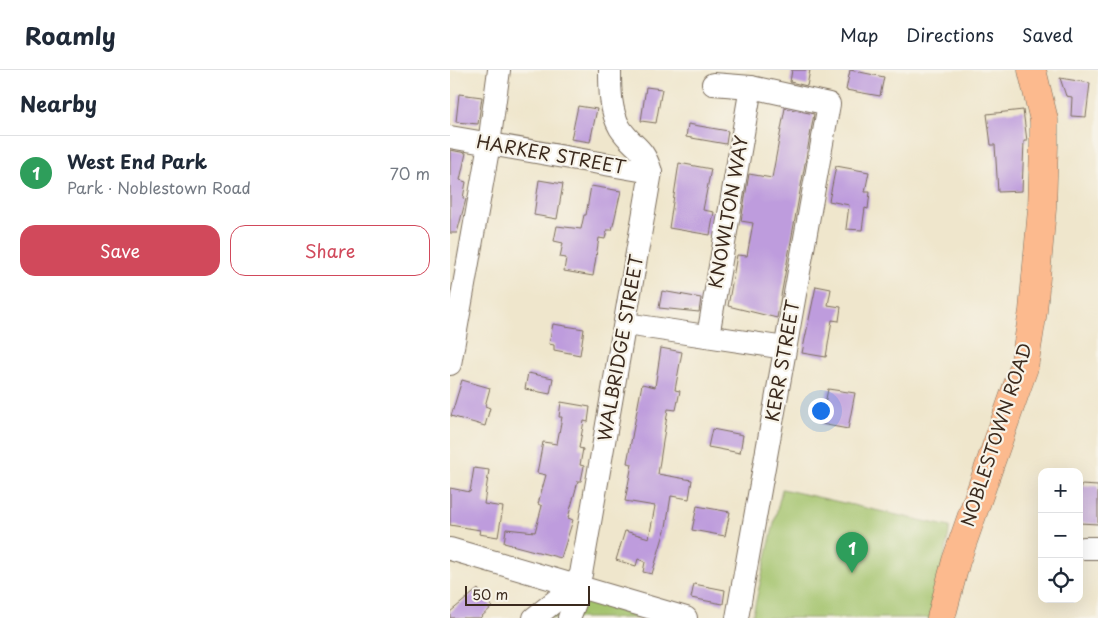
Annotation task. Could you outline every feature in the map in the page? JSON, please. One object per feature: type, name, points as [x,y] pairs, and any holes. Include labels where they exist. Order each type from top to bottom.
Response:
[{"type":"main road","name":"NOBLESTOWN ROAD","points":[[941,618],[956,561],[1020,376],[1030,338],[1042,209],[1044,128],[1032,70]]},
{"type":"street","points":[[450,364],[460,250],[489,144],[500,70]]},
{"type":"street","points":[[610,70],[613,110],[620,128],[646,155],[651,172]]},
{"type":"street","points":[[713,84],[750,87]]},
{"type":"street","name":"KERR STREET","points":[[737,618],[829,104],[750,87]]},
{"type":"street","name":"KNOWLTON WAY","points":[[708,336],[750,87]]},
{"type":"street","name":"HARKER STREET","points":[[450,136],[651,172]]},
{"type":"street","name":"WALBRIDGE STREET","points":[[569,618],[575,604],[574,586],[580,574],[626,324],[651,172]]},
{"type":"street","points":[[626,324],[785,348]]},
{"type":"street","points":[[450,549],[686,618]]},
{"type":"street","points":[[534,618],[574,586]]},
{"type":"green space","points":[[782,489],[950,527],[933,618],[752,618]]},
{"type":"green space","points":[[585,600],[641,618],[550,618],[564,607]]},
{"type":"building","points":[[792,70],[810,70],[807,86],[790,82]]},
{"type":"building","points":[[850,70],[884,77],[880,96],[846,90]]},
{"type":"building","points":[[1060,78],[1090,83],[1086,117],[1071,116],[1072,97],[1066,96]]},
{"type":"building","points":[[646,87],[662,89],[656,123],[641,121]]},
{"type":"building","points":[[459,94],[482,97],[478,124],[456,122]]},
{"type":"building","points":[[578,106],[597,109],[590,142],[571,139]]},
{"type":"building","points":[[785,108],[814,114],[777,318],[728,306],[737,255],[747,256],[753,223],[741,221],[749,174],[772,178]]},
{"type":"building","points":[[1023,110],[1027,141],[1024,141],[1022,191],[998,192],[995,145],[991,145],[987,114]]},
{"type":"building","points":[[688,124],[728,131],[726,144],[686,137]]},
{"type":"building","points":[[450,150],[466,153],[460,180],[466,182],[463,198],[466,199],[457,233],[450,233]]},
{"type":"building","points":[[679,163],[711,169],[703,210],[714,212],[710,235],[669,228]]},
{"type":"building","points":[[836,166],[869,172],[865,192],[870,192],[868,209],[865,208],[862,230],[846,229],[849,205],[829,201]]},
{"type":"building","points":[[539,180],[563,184],[557,219],[534,215]]},
{"type":"building","points":[[591,186],[621,191],[612,230],[607,230],[605,239],[599,238],[593,276],[564,271],[566,258],[560,257],[563,243],[554,241],[557,226],[581,229],[584,215],[586,215]]},
{"type":"building","points":[[816,286],[831,289],[828,305],[841,307],[839,321],[832,320],[826,357],[802,353]]},
{"type":"building","points":[[662,291],[701,298],[699,312],[659,308]]},
{"type":"building","points":[[553,324],[584,329],[580,355],[554,350],[554,345],[549,344]]},
{"type":"building","points":[[661,348],[682,352],[675,390],[680,391],[676,410],[668,409],[658,474],[692,480],[689,499],[671,496],[666,527],[652,574],[643,572],[645,562],[638,559],[636,566],[616,560],[625,531],[649,538],[655,506],[625,501],[632,464],[627,463],[642,384],[655,387]]},
{"type":"building","points":[[528,373],[553,378],[550,394],[525,389]]},
{"type":"building","points":[[462,380],[490,388],[485,406],[490,408],[485,426],[451,416]]},
{"type":"building","points":[[828,389],[855,393],[848,429],[821,424]]},
{"type":"building","points":[[561,402],[590,407],[588,422],[584,421],[579,448],[583,449],[580,465],[584,466],[581,481],[578,481],[568,518],[573,520],[561,558],[504,543],[506,529],[535,532],[542,506],[538,504],[546,475],[537,473],[543,442],[557,444],[562,417],[559,417]]},
{"type":"building","points":[[712,429],[743,435],[740,453],[708,447]]},
{"type":"building","points":[[474,468],[489,470],[484,504],[503,507],[498,537],[479,534],[480,530],[450,525],[450,488],[470,492]]},
{"type":"building","points":[[1083,485],[1098,486],[1098,524],[1083,523]]},
{"type":"building","points":[[697,506],[730,512],[725,536],[692,530]]},
{"type":"building","points":[[694,584],[725,590],[723,604],[691,598]]},
{"type":"building","points":[[478,589],[492,607],[480,618],[450,618],[450,612]]},
{"type":"place","name":"West End Park","points":[[852,573]]}]
